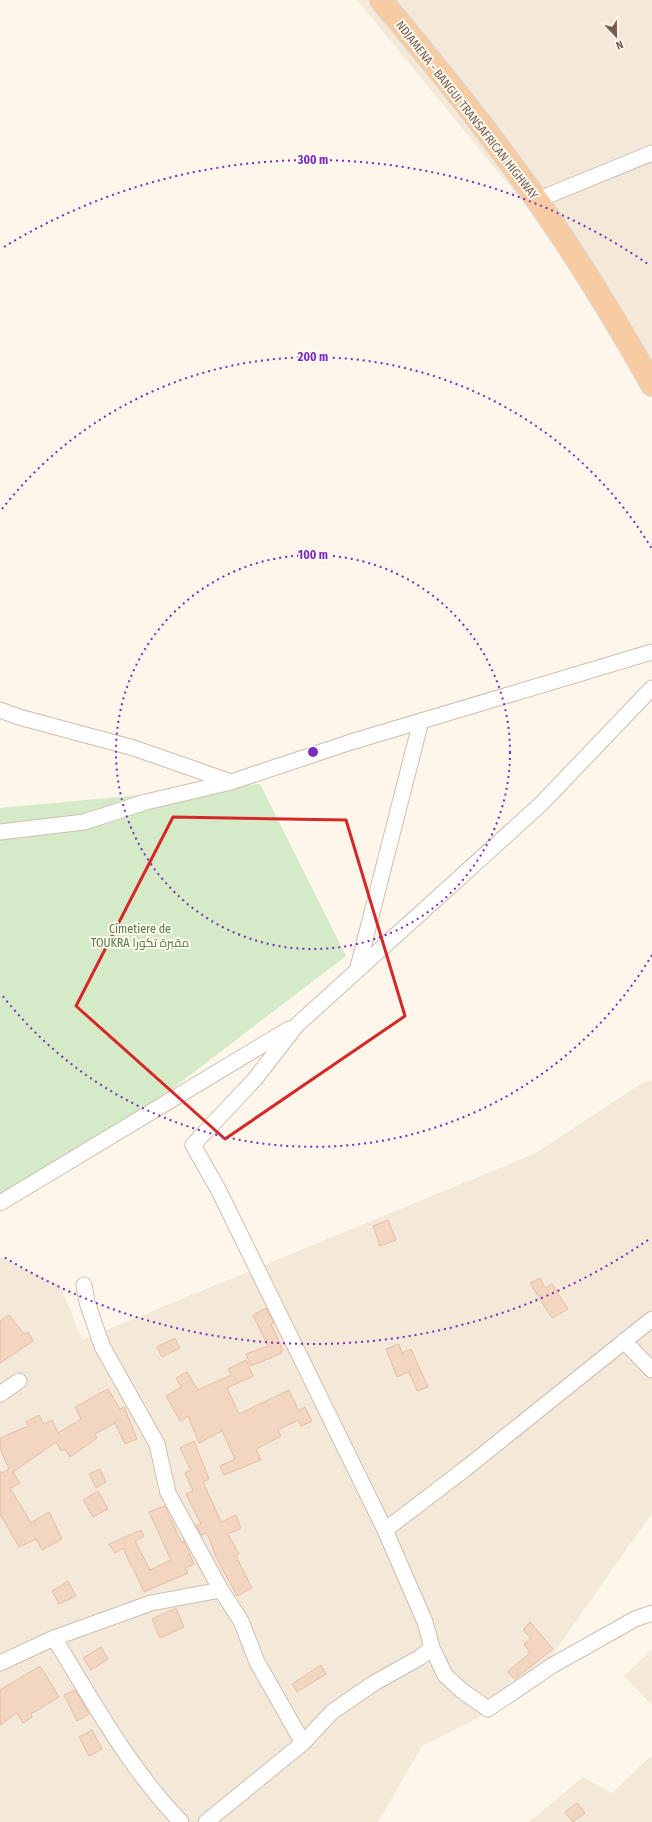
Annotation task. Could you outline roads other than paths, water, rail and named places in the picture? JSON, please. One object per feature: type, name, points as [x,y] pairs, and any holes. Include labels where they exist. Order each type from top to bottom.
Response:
[{"type":"highway","name":"NDJAMENA - BANGUI TRANSAFRICAN HIGHWAY","points":[[380,0],[443,76],[537,200],[571,249],[652,385]]},
{"type":"street","points":[[537,200],[652,153]]},
{"type":"street","points":[[0,832],[84,822],[146,802],[231,782],[351,742],[652,652]]},
{"type":"street","points":[[652,688],[541,804],[297,1025],[255,1080],[194,1145],[218,1189],[385,1530],[425,1622],[432,1648],[445,1675],[461,1690],[488,1709],[559,1662],[635,1619],[652,1614]]},
{"type":"street","points":[[0,710],[19,717],[134,748],[231,782]]},
{"type":"street","points":[[356,971],[421,721]]},
{"type":"street","points":[[0,1203],[297,1025]]},
{"type":"street","points":[[84,1285],[87,1302],[102,1346],[157,1444],[168,1493],[221,1590],[241,1621],[257,1662],[303,1743]]},
{"type":"street","points":[[385,1530],[465,1469],[652,1319]]},
{"type":"street","points":[[624,1341],[652,1370]]},
{"type":"street","points":[[0,1394],[19,1381]]},
{"type":"street","points":[[0,1663],[54,1638],[151,1603],[221,1590]]},
{"type":"street","points":[[54,1638],[127,1755],[163,1803],[181,1822]]},
{"type":"street","points":[[206,1822],[303,1743],[332,1712],[374,1683],[419,1658],[432,1648]]},
{"type":"park label","name":"Cimetiere de TOUKRA مقبرة تكورا","points":[[140,936]]}]
